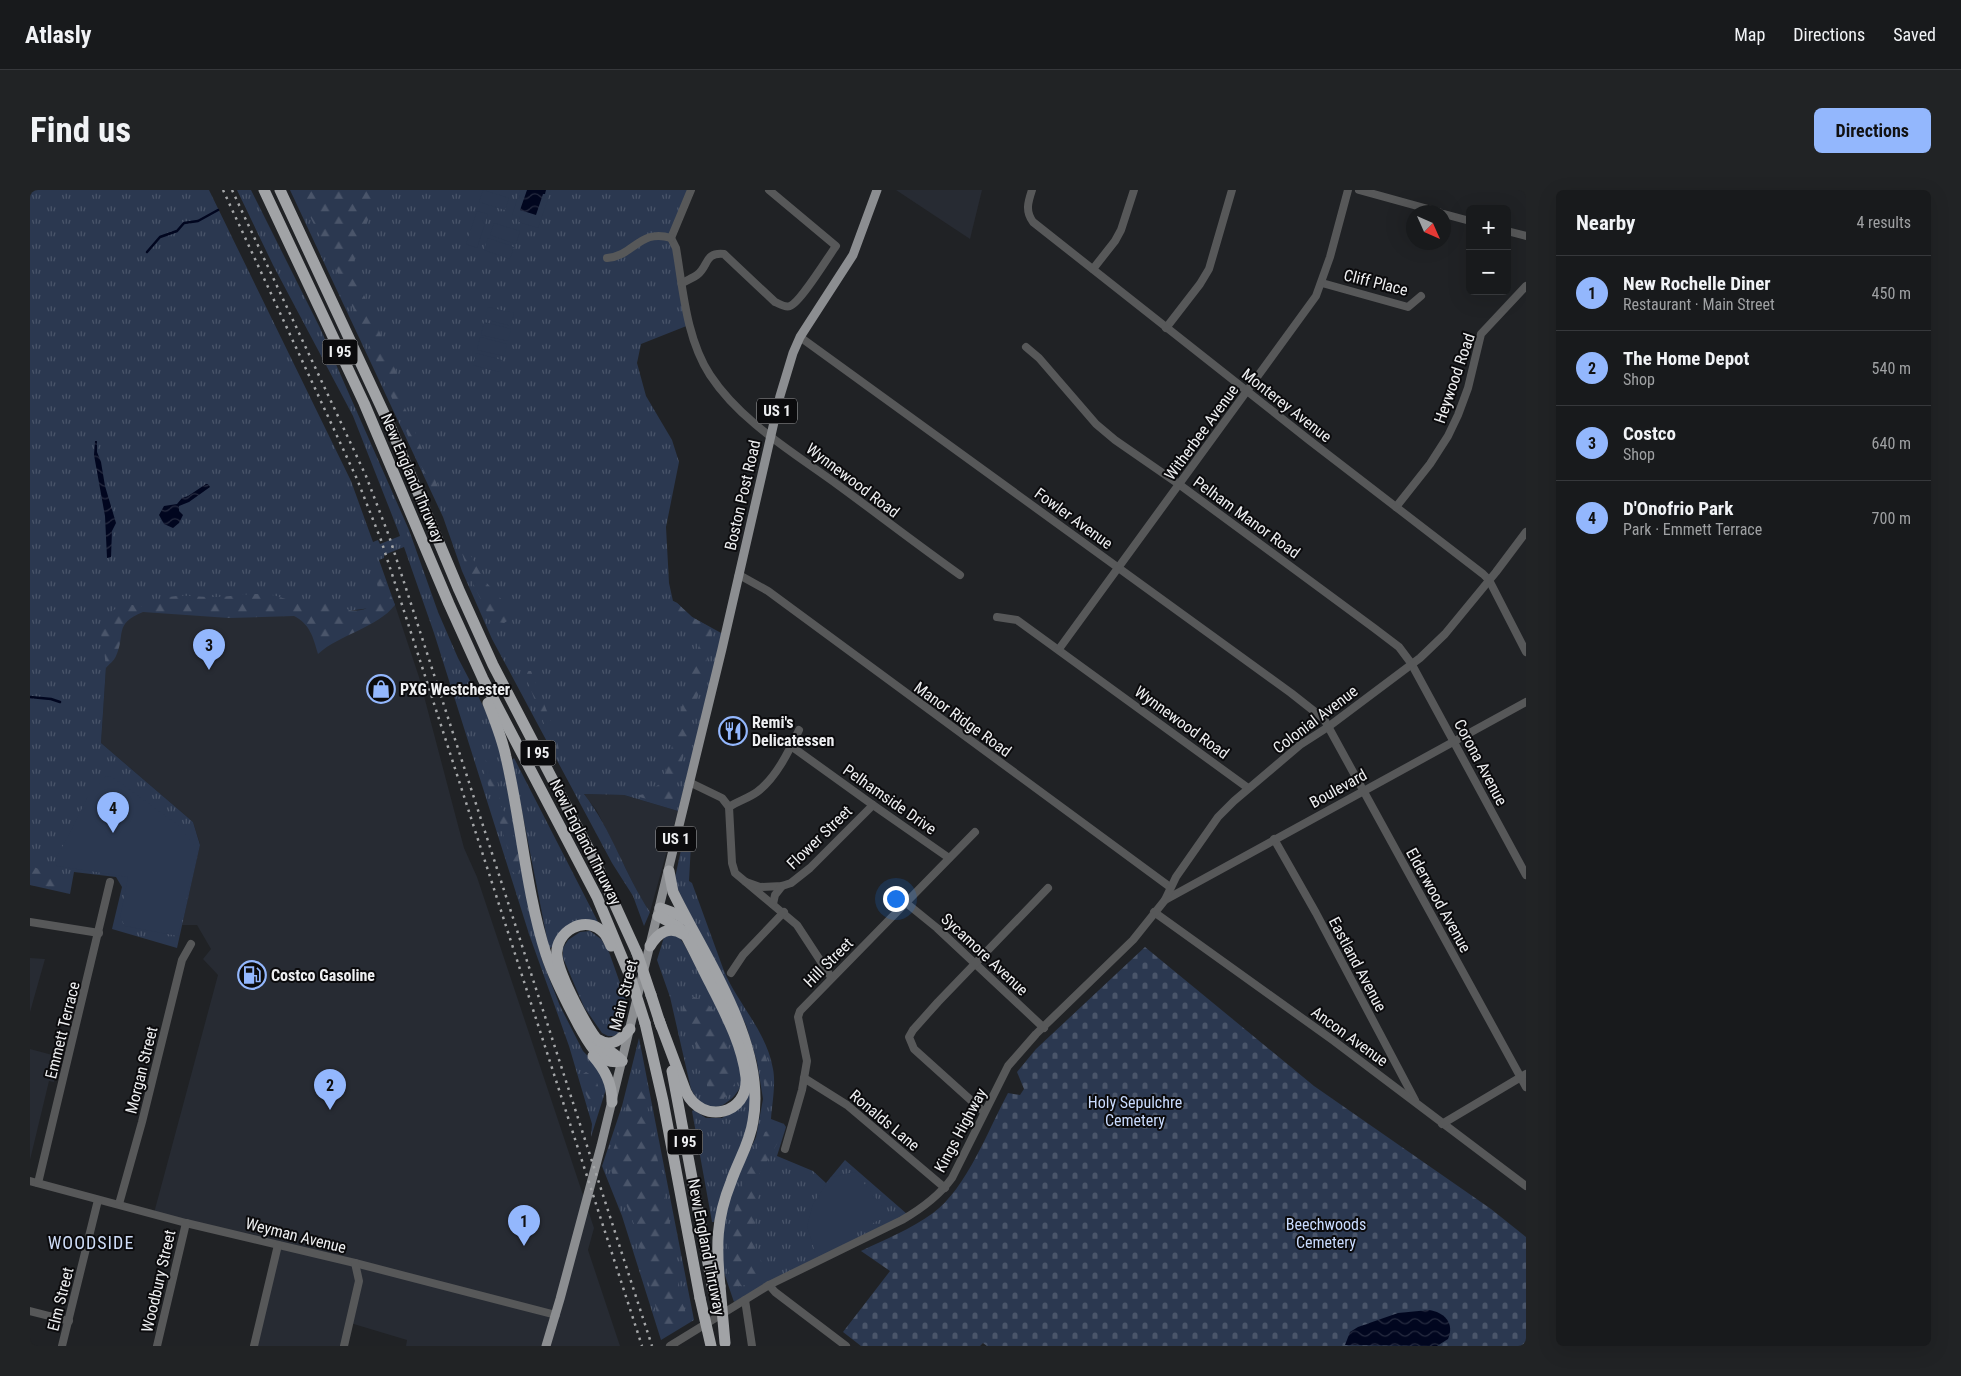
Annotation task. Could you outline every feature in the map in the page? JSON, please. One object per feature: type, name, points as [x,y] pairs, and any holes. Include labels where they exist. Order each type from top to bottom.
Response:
[{"type":"highway","name":"New England Thruway","points":[[264,190],[356,386],[449,604],[491,695],[596,897],[629,975],[645,1023],[663,1100],[700,1298],[711,1346]]},
{"type":"highway","name":"New England Thruway","points":[[280,190],[386,417],[493,665],[595,861],[636,952],[659,1020],[678,1100],[717,1288]]},
{"type":"highway","points":[[449,604],[502,742],[540,931],[552,971],[586,1045],[607,1074],[611,1086],[612,1102]]},
{"type":"highway","points":[[669,871],[673,892],[737,1019],[748,1048],[755,1088],[755,1112],[751,1133],[726,1192],[718,1224],[717,1288],[726,1344]]},
{"type":"highway","points":[[659,912],[682,916],[692,928]]},
{"type":"highway","points":[[659,912],[677,926],[688,941],[723,1009],[740,1051],[746,1082],[742,1096],[736,1104],[726,1110],[714,1112],[700,1109],[691,1102],[659,1020]]},
{"type":"highway","points":[[622,1061],[594,1035],[558,963],[556,950],[560,938],[573,927],[586,925],[596,927],[604,933],[616,957],[629,975]]},
{"type":"highway","points":[[650,946],[660,933],[669,930],[680,932],[688,941]]},
{"type":"highway","points":[[570,1010],[598,1055],[611,1062],[622,1061]]},
{"type":"highway","points":[[594,1035],[602,1042],[611,1043],[620,1040],[630,1029]]},
{"type":"main road","name":"Boston Post Road","points":[[722,649],[780,396],[793,353],[800,337],[853,255],[878,190]]},
{"type":"main road","name":"Main Street","points":[[546,1346],[556,1315],[612,1102],[722,649]]},
{"type":"street","points":[[607,258],[618,256],[652,235],[662,235],[671,238],[691,190]]},
{"type":"street","points":[[682,283],[698,274],[708,258],[716,253],[724,254],[775,302],[785,306],[792,306],[800,298],[836,246],[769,190]]},
{"type":"street","name":"Monterey Avenue","points":[[1032,190],[1028,204],[1029,217],[1032,222],[1489,580],[1526,652]]},
{"type":"street","points":[[1093,269],[1115,241],[1121,230],[1134,190]]},
{"type":"street","points":[[1166,328],[1200,284],[1208,269],[1232,190]]},
{"type":"street","name":"Witherbee Avenue","points":[[1059,649],[1316,296],[1322,283],[1348,190]]},
{"type":"street","points":[[1359,190],[1414,205]]},
{"type":"street","points":[[1451,216],[1466,220]]},
{"type":"street","points":[[1511,232],[1526,236]]},
{"type":"street","name":"Wynnewood Road","points":[[671,238],[676,248],[692,331],[700,354],[709,374],[734,406],[771,437],[960,575]]},
{"type":"street","name":"Cliff Place","points":[[1322,283],[1408,307],[1421,296]]},
{"type":"street","name":"Heywood Road","points":[[1396,507],[1430,464],[1448,436],[1468,388],[1481,334],[1526,286]]},
{"type":"street","name":"Fowler Avenue","points":[[800,337],[1291,693],[1324,719],[1328,727]]},
{"type":"street","name":"Pelham Manor Road","points":[[1026,346],[1039,358],[1096,424],[1115,440],[1180,485],[1374,628],[1399,648],[1411,663]]},
{"type":"street","name":"Colonial Avenue","points":[[1133,940],[1165,900],[1170,887],[1213,824],[1248,788],[1300,745],[1328,727],[1420,658],[1445,634],[1526,532]]},
{"type":"street","name":"Manor Ridge Road","points":[[738,577],[741,576],[768,592],[1170,887]]},
{"type":"street","name":"Wynnewood Road","points":[[997,618],[1017,620],[1248,788]]},
{"type":"street","name":"Corona Avenue","points":[[1411,663],[1526,874]]},
{"type":"street","name":"Boulevard","points":[[1165,900],[1526,702]]},
{"type":"street","name":"Elderwood Avenue","points":[[1328,727],[1523,1076],[1526,1087]]},
{"type":"street","points":[[729,806],[756,793],[765,785],[791,746],[799,730]]},
{"type":"street","name":"Pelhamside Drive","points":[[791,746],[949,858]]},
{"type":"street","points":[[689,782],[722,798],[729,806],[732,863],[735,873],[742,881],[784,912],[802,931],[832,977]]},
{"type":"street","name":"Flower Street","points":[[742,881],[760,886],[782,886],[791,883],[810,868],[873,805]]},
{"type":"street","name":"Hill Street","points":[[785,1149],[807,1061],[806,1048],[798,1017],[800,1011],[975,832]]},
{"type":"street","name":"Eastland Avenue","points":[[1274,839],[1316,913],[1416,1102]]},
{"type":"street","name":"Emmett Terrace","points":[[34,1182],[99,933],[110,882]]},
{"type":"street","name":"Flower Street","points":[[773,904],[775,894],[782,886]]},
{"type":"street","points":[[984,1112],[914,1049],[909,1037],[975,963],[1048,888]]},
{"type":"street","name":"Sycamore Avenue","points":[[905,902],[975,963],[1044,1028]]},
{"type":"street","points":[[731,973],[742,955],[784,912]]},
{"type":"street","name":"Ancon Avenue","points":[[1154,912],[1416,1102],[1442,1124],[1526,1186]]},
{"type":"street","points":[[30,922],[99,933]]},
{"type":"street","name":"Kings Highway","points":[[670,1346],[769,1285],[902,1220],[918,1210],[945,1188],[1008,1066],[1036,1034],[1133,940]]},
{"type":"street","name":"Morgan Street","points":[[119,1204],[142,1122],[182,960],[191,944]]},
{"type":"street","points":[[1442,1124],[1523,1076]]},
{"type":"street","name":"Ronalds Lane","points":[[804,1078],[848,1105],[945,1188]]},
{"type":"street","name":"Weyman Avenue","points":[[34,1182],[186,1223],[355,1263],[556,1315]]},
{"type":"street","name":"Elm Street","points":[[62,1346],[98,1200]]},
{"type":"street","name":"Woodbury Street","points":[[157,1346],[186,1223]]},
{"type":"street","points":[[254,1346],[278,1245]]},
{"type":"street","points":[[344,1346],[359,1281],[355,1263]]},
{"type":"street","points":[[769,1285],[775,1292],[846,1346]]},
{"type":"street","points":[[745,1300],[752,1346]]},
{"type":"street","points":[[30,1311],[69,1321]]},
{"type":"shaded area","points":[[896,190],[982,190],[970,239]]},
{"type":"shaded area","points":[[395,605],[419,677],[464,848],[477,877],[594,1228],[588,1250],[620,1346],[406,1346],[407,1340],[347,1322],[341,1346],[256,1346],[281,1244],[154,1213],[218,975],[203,959],[211,949],[197,925],[182,925],[200,844],[193,822],[101,743],[109,621],[126,612],[347,611]]},
{"type":"shaded area","points":[[584,794],[624,795],[678,811],[650,912],[640,897],[597,811]]},
{"type":"shaded area","points":[[30,958],[45,959],[30,1012]]},
{"type":"shaded area","points":[[30,1049],[60,1057],[54,1082],[49,1081],[30,1160]]},
{"type":"green space","points":[[30,190],[209,190],[351,481],[373,542],[378,540],[380,544],[400,536],[399,533],[353,416],[273,265],[237,190],[251,190],[320,328],[409,530],[438,612],[458,658],[491,721],[500,751],[530,908],[542,960],[560,1006],[583,1051],[598,1067],[606,1089],[591,1137],[592,1124],[569,1046],[529,934],[434,633],[404,547],[384,555],[384,558],[379,560],[395,605],[347,611],[126,612],[109,621],[101,743],[193,822],[200,845],[177,948],[112,929],[122,887],[116,877],[74,872],[70,894],[30,885]]},
{"type":"green space","points":[[290,190],[689,190],[670,240],[675,252],[689,325],[641,344],[637,363],[646,396],[672,440],[679,462],[666,527],[669,583],[673,601],[692,617],[723,634],[678,811],[624,795],[584,794],[603,822],[633,883],[650,912],[644,926],[633,896],[612,863],[492,639],[462,571],[443,517]]},
{"type":"green space","points":[[297,190],[385,190],[369,217],[354,260],[364,295],[401,383],[402,401],[443,502],[439,503],[427,479],[336,269]]},
{"type":"green space","points":[[483,190],[509,198],[505,210],[479,202]]},
{"type":"green space","points":[[520,190],[551,190],[538,228],[519,222],[520,217],[512,215]]},
{"type":"green space","points":[[477,211],[488,214],[477,248],[466,244]]},
{"type":"green space","points":[[494,223],[520,231],[516,244],[490,235]]},
{"type":"green space","points":[[488,238],[514,247],[510,259],[484,250]]},
{"type":"green space","points":[[488,307],[514,313],[511,326],[485,319]]},
{"type":"green space","points":[[484,322],[511,329],[508,341],[481,335]]},
{"type":"green space","points":[[480,337],[507,344],[504,356],[477,350]]},
{"type":"green space","points":[[476,353],[502,360],[499,372],[473,365]]},
{"type":"green space","points":[[463,542],[486,582],[515,616],[504,623],[491,621],[465,563],[460,543]]},
{"type":"green space","points":[[377,567],[395,605],[378,620],[337,641],[318,654],[307,627],[294,616],[229,618],[143,612],[134,616],[124,626],[116,656],[106,668],[99,625],[109,613],[122,606],[143,606],[175,596],[215,597],[257,594],[272,595],[298,602],[324,602],[353,611],[365,609],[375,601],[378,592]]},
{"type":"green space","points":[[671,600],[692,617],[711,628],[712,638],[672,802],[668,805],[636,796],[644,794],[663,782],[694,659],[703,636],[700,627],[687,621],[671,605]]},
{"type":"green space","points":[[526,671],[531,671],[556,734],[560,756],[545,726],[527,680]]},
{"type":"green space","points":[[477,749],[490,766],[498,784],[500,804],[510,823],[519,852],[518,875],[511,871],[509,854]]},
{"type":"green space","points":[[514,758],[598,922],[588,920],[549,949],[512,760]]},
{"type":"green space","points":[[111,776],[178,825],[198,850],[178,936],[125,926],[120,917],[128,877],[57,866],[55,860],[87,798],[105,777]]},
{"type":"green space","points":[[683,841],[691,844],[689,881],[692,883],[724,971],[759,1030],[770,1056],[774,1081],[771,1119],[784,1124],[786,1127],[777,1156],[813,1171],[826,1183],[845,1160],[907,1214],[734,1302],[721,1264],[723,1222],[736,1180],[756,1137],[763,1099],[757,1062],[746,1025],[674,882]]},
{"type":"green space","points":[[30,865],[51,875],[63,888],[30,885]]},
{"type":"green space","points":[[590,931],[601,939],[609,952],[626,1000],[620,1032],[614,1036],[602,1033],[584,1007],[563,958],[563,948],[568,940],[580,932]]},
{"type":"green space","points":[[676,934],[683,942],[711,993],[727,1026],[739,1060],[742,1084],[733,1098],[719,1106],[714,1107],[703,1104],[697,1099],[691,1089],[670,997],[657,960],[664,937]]},
{"type":"green space","points":[[1145,947],[1314,1086],[1491,1209],[1526,1237],[1526,1346],[987,1346],[983,1343],[980,1346],[861,1346],[843,1332],[890,1271],[861,1251],[916,1224],[933,1213],[945,1202],[956,1189],[976,1158],[1008,1093],[1020,1095],[1024,1089],[1017,1072],[1036,1049]]},
{"type":"green space","points":[[694,997],[705,1001],[714,1011],[730,1053],[735,1086],[720,1101],[712,1100],[708,1093],[706,1078],[699,1070],[697,1047],[681,1020],[683,1005]]},
{"type":"green space","points":[[751,1022],[763,1047],[769,1069],[771,1079],[768,1094],[765,1092],[761,1059]]},
{"type":"green space","points":[[639,1038],[694,1320],[661,1340],[622,1216],[602,1166],[622,1106]]},
{"type":"green space","points":[[586,1072],[597,1082],[599,1091],[596,1105],[592,1106],[582,1082],[583,1074]]},
{"type":"green space","points":[[640,1082],[643,1084],[670,1224],[679,1291],[687,1317],[682,1324],[668,1328],[660,1324],[634,1224],[626,1204],[616,1187],[609,1162],[623,1122],[628,1100],[635,1085]]},
{"type":"green space","points":[[751,1088],[748,1136],[722,1195],[714,1222],[712,1222],[692,1111],[694,1110],[706,1118],[722,1118],[740,1107]]},
{"type":"green space","points":[[772,1129],[776,1131],[778,1137],[777,1144],[757,1178],[759,1188],[753,1240],[764,1268],[751,1283],[731,1287],[728,1259],[736,1204],[747,1171],[765,1132]]},
{"type":"green space","points":[[855,1172],[889,1215],[815,1252],[807,1226],[813,1204],[831,1177]]},
{"type":"water","points":[[527,190],[546,190],[536,215],[520,210]]},
{"type":"water","points":[[95,441],[97,441],[97,452],[116,523],[112,531],[111,557],[107,558],[105,516],[94,455]]},
{"type":"water","points":[[206,484],[210,487],[189,502],[179,506],[179,511],[183,515],[179,523],[173,528],[164,524],[159,515],[164,506],[177,504],[182,498]]},
{"type":"water","points":[[1429,1310],[1439,1313],[1449,1323],[1450,1333],[1448,1339],[1437,1346],[1345,1345],[1350,1332],[1358,1327],[1398,1313]]},
{"type":"waterway","points":[[147,252],[160,237],[177,231],[184,223],[198,221],[218,210]]},
{"type":"waterway","points":[[30,697],[60,702]]},
{"type":"railway","points":[[223,190],[357,479],[381,540],[642,1346]]},
{"type":"railway","points":[[232,190],[366,476],[389,536],[652,1346]]},
{"type":"place","name":"Costco","points":[[209,670]]},
{"type":"place","name":"PXG Westchester","points":[[381,689]]},
{"type":"place","name":"Remi's Delicatessen","points":[[733,731]]},
{"type":"place","name":"D'Onofrio Park","points":[[113,833]]},
{"type":"place","name":"Costco Gasoline","points":[[252,975]]},
{"type":"place","name":"The Home Depot","points":[[330,1110]]},
{"type":"place","name":"New Rochelle Diner","points":[[524,1246]]},
{"type":"district","name":"WOODSIDE","points":[[91,1243]]},
{"type":"park label","name":"Holy Sepulchre Cemetery","points":[[1135,1111]]},
{"type":"park label","name":"Beechwoods Cemetery","points":[[1326,1233]]}]
